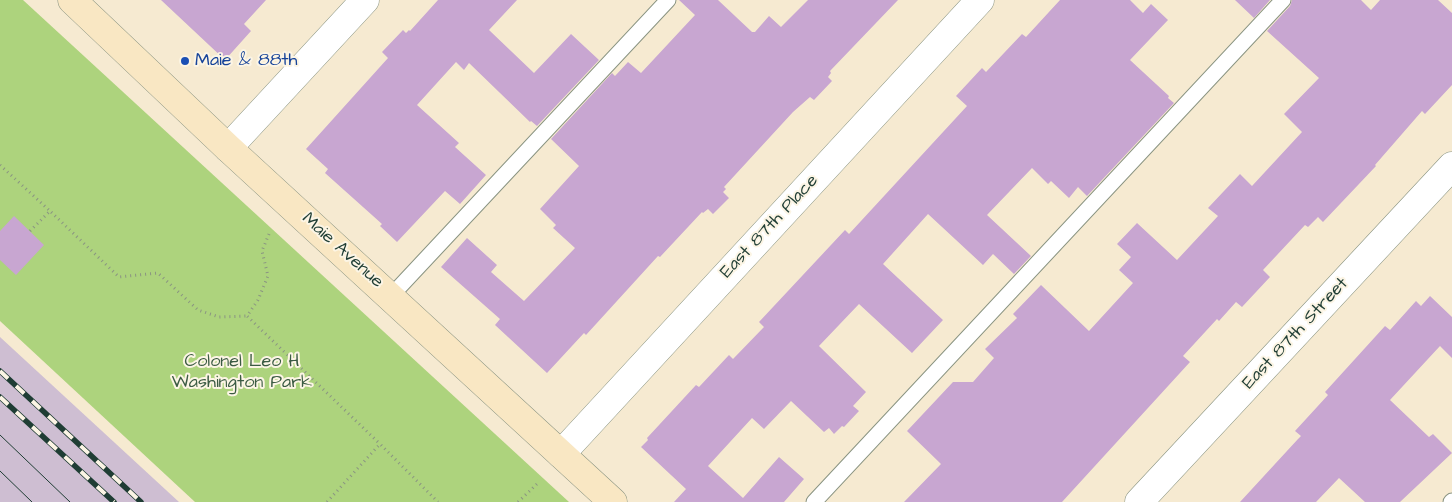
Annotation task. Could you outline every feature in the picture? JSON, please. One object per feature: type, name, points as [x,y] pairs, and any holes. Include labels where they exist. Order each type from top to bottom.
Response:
[{"type":"street","name":"Maie Avenue","points":[[72,0],[228,148],[612,502]]},
{"type":"street","points":[[228,148],[365,0]]},
{"type":"street","name":"East 87th Place","points":[[561,454],[980,0]]},
{"type":"street","name":"East 87th Street","points":[[1139,502],[1452,166]]},
{"type":"lane","points":[[390,296],[668,0]]},
{"type":"lane","points":[[814,502],[1282,0]]},
{"type":"path","points":[[0,165],[119,277],[158,273],[198,310],[219,317],[247,316],[438,502]]},
{"type":"path","points":[[30,232],[50,211]]},
{"type":"path","points":[[247,316],[258,300],[268,276],[262,251],[269,234]]},
{"type":"path","points":[[327,502],[380,444]]},
{"type":"path","points":[[518,502],[538,483]]},
{"type":"shaded area","points":[[0,337],[179,502],[0,502]]},
{"type":"green space","name":"Colonel Leo H Washington Park","points":[[0,0],[23,0],[569,502],[195,502],[0,321]]},
{"type":"building","points":[[161,0],[266,0],[244,24],[251,31],[225,60]]},
{"type":"building","points":[[438,0],[517,0],[489,30],[534,73],[571,34],[599,60],[537,126],[530,122],[469,63],[464,70],[456,62],[417,105],[459,143],[455,147],[486,175],[460,204],[445,191],[397,242],[380,226],[382,224],[325,173],[328,169],[306,149],[388,58],[382,52],[403,30],[406,33],[410,31]]},
{"type":"building","points":[[679,0],[718,0],[752,32],[755,32],[769,16],[781,27],[808,0],[898,0],[830,71],[831,73],[828,77],[832,81],[814,100],[810,97],[793,112],[724,187],[726,189],[723,192],[729,198],[713,214],[708,209],[702,212],[660,257],[658,256],[586,335],[584,333],[547,373],[495,325],[500,319],[441,267],[467,238],[497,265],[491,272],[524,301],[575,248],[553,228],[556,225],[540,209],[579,166],[551,139],[612,73],[615,76],[628,62],[641,73],[695,15]]},
{"type":"building","points":[[1060,0],[1130,0],[1143,13],[1151,4],[1168,20],[1130,60],[1169,96],[1168,98],[1174,103],[1087,196],[1078,187],[1069,198],[1051,181],[1048,184],[1032,168],[987,215],[1031,256],[1014,274],[993,254],[983,265],[928,214],[883,264],[943,320],[912,353],[859,304],[819,346],[866,392],[853,406],[859,411],[844,427],[842,426],[834,434],[829,428],[824,432],[791,401],[764,429],[752,418],[708,466],[743,498],[779,457],[804,479],[784,502],[674,502],[686,489],[641,447],[648,440],[647,438],[696,385],[699,387],[729,355],[733,359],[764,327],[759,322],[845,230],[849,234],[967,106],[956,96],[982,68],[986,72],[1022,34],[1026,37]]},
{"type":"building","points":[[1235,0],[1270,0],[1254,18]]},
{"type":"building","points":[[1292,0],[1361,0],[1371,10],[1380,0],[1438,0],[1452,13],[1452,85],[1425,114],[1422,111],[1376,166],[1323,222],[1318,217],[1308,227],[1305,225],[1263,270],[1270,277],[1242,307],[1236,302],[1219,321],[1217,319],[1183,356],[1190,362],[1062,502],[904,502],[941,464],[907,431],[953,382],[973,382],[994,358],[985,349],[1017,318],[1013,314],[1041,285],[1089,331],[1133,283],[1119,270],[1131,257],[1117,244],[1137,223],[1177,260],[1218,216],[1208,208],[1240,174],[1252,186],[1302,132],[1284,114],[1319,78],[1267,31],[1290,6]]},
{"type":"building","points":[[14,216],[44,245],[16,275],[0,260],[0,231]]},
{"type":"building","points":[[1430,296],[1452,317],[1452,358],[1440,346],[1390,400],[1429,437],[1433,434],[1452,453],[1400,502],[1365,502],[1339,478],[1316,502],[1240,502],[1301,436],[1295,431],[1328,395],[1325,392],[1385,326],[1390,330],[1416,301],[1421,306]]},
{"type":"tram line","points":[[0,435],[70,502]]},
{"type":"tram line","points":[[0,471],[32,502]]},
{"type":"railway","points":[[0,371],[141,502]]},
{"type":"railway","points":[[0,397],[114,502]]},
{"type":"place","name":"Maie & 88th","points":[[185,61]]}]
